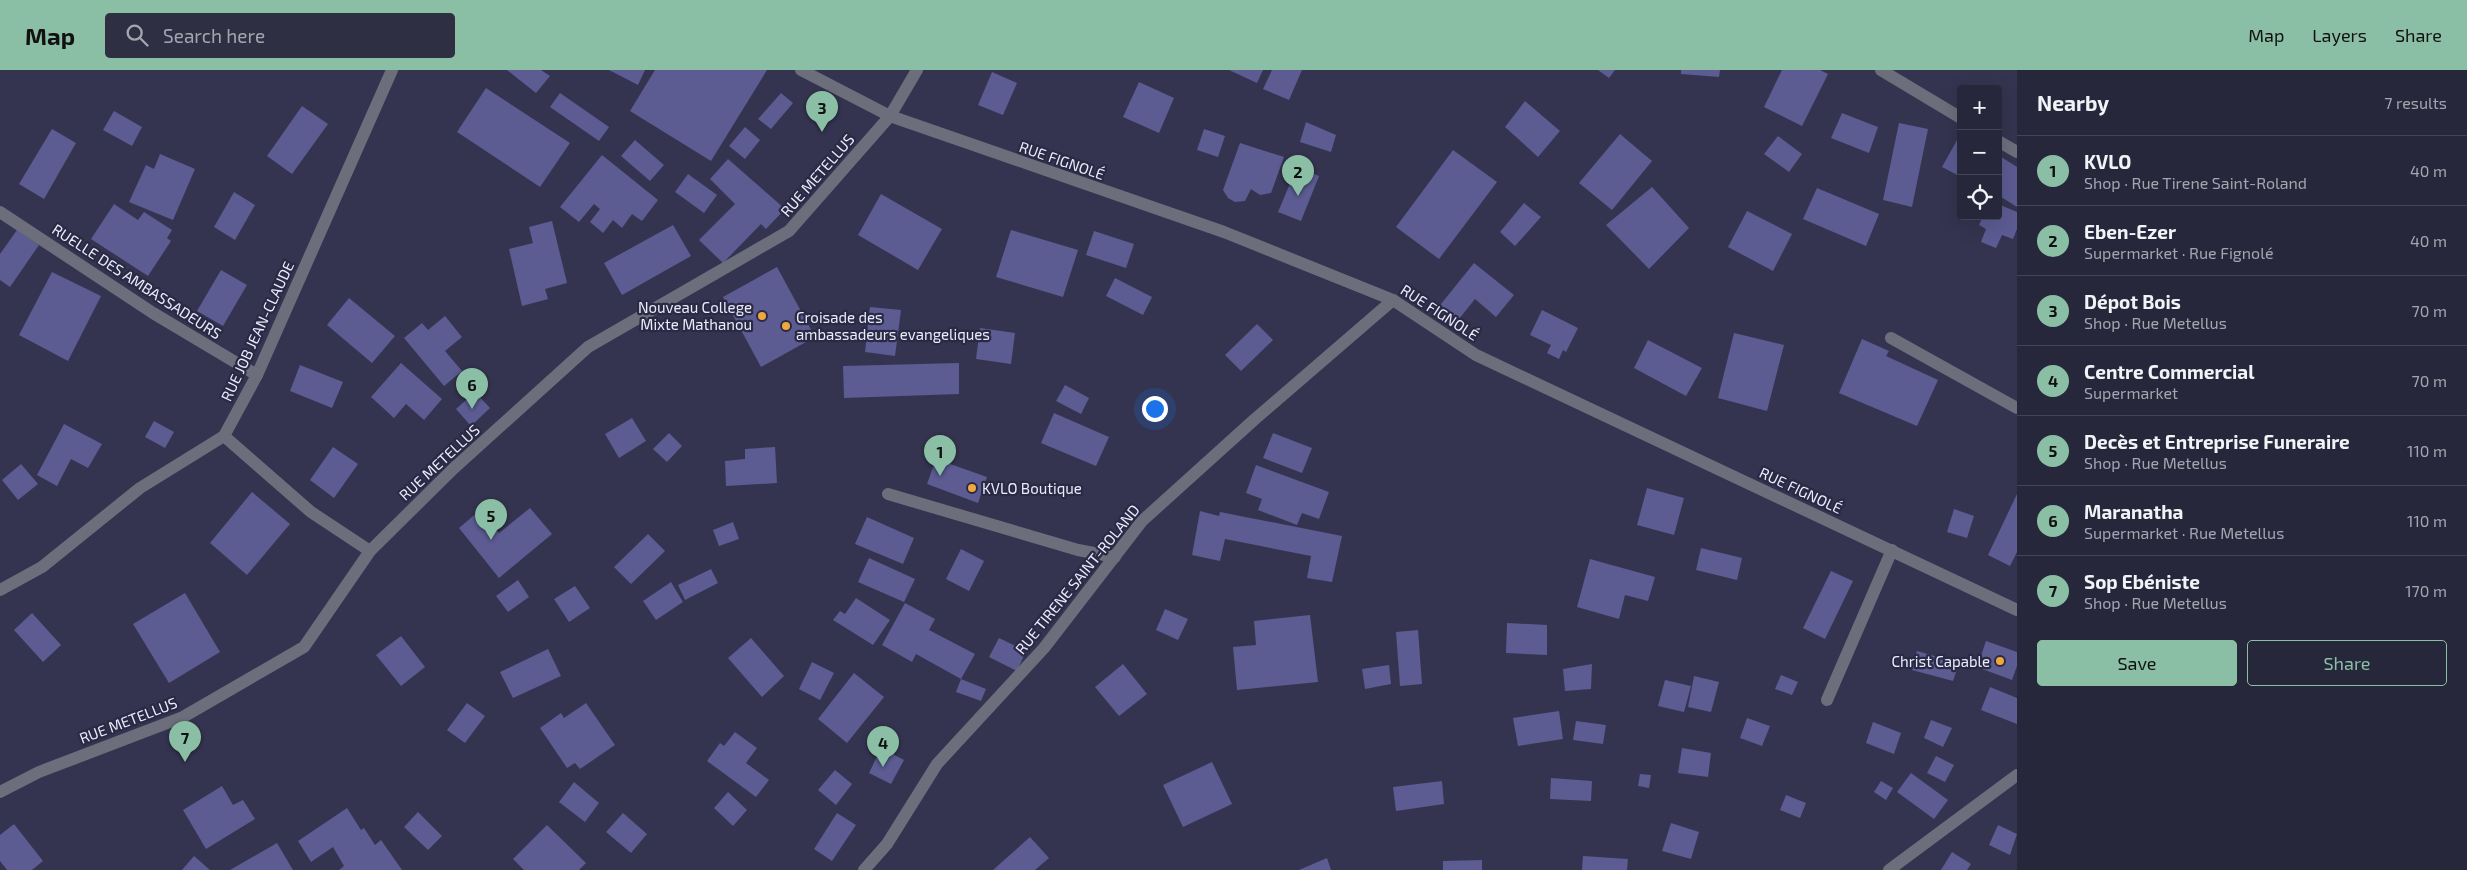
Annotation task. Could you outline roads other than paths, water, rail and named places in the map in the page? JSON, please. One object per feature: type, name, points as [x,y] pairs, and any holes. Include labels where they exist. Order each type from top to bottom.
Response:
[{"type":"street","name":"RUE JOB JEAN-CLAUDE","points":[[224,436],[257,375],[392,70]]},
{"type":"street","name":"RUE FIGNOLÉ","points":[[801,70],[890,116],[1224,232],[1394,300],[1476,355],[1657,442],[1892,550],[2017,610]]},
{"type":"street","name":"RUE METELLUS","points":[[0,792],[39,772],[183,717],[304,647],[370,550],[453,469],[588,347],[789,231],[890,116],[917,70]]},
{"type":"street","points":[[1881,70],[1957,116]]},
{"type":"street","points":[[2002,143],[2017,152]]},
{"type":"street","name":"RUELLE DES AMBASSADEURS","points":[[0,212],[153,313],[257,375]]},
{"type":"street","name":"RUE TIRENE SAINT-ROLAND","points":[[864,870],[887,844],[937,764],[1044,648],[1142,521],[1255,419],[1394,300]]},
{"type":"street","points":[[1891,338],[2017,408]]},
{"type":"street","points":[[0,590],[42,567],[140,488],[224,436],[311,512],[370,550]]},
{"type":"street","points":[[888,494],[1078,550],[1115,557]]},
{"type":"street","points":[[1827,700],[1892,550]]},
{"type":"street","points":[[1889,870],[2017,775]]},
{"type":"place","name":"Dépot Bois","points":[[822,132]]},
{"type":"place","name":"Eben-Ezer","points":[[1298,196]]},
{"type":"place","name":"Nouveau College Mixte Mathanou","points":[[762,316]]},
{"type":"place","name":"Croisade des ambassadeurs evangeliques","points":[[786,326]]},
{"type":"place","name":"Maranatha","points":[[472,409]]},
{"type":"place","name":"KVLO","points":[[940,476]]},
{"type":"place","name":"KVLO Boutique","points":[[972,488]]},
{"type":"place","name":"Decès et Entreprise Funeraire","points":[[491,540]]},
{"type":"place","name":"Christ Capable","points":[[2000,661]]},
{"type":"place","name":"Sop Ebéniste","points":[[185,762]]},
{"type":"place","name":"Centre Commercial","points":[[883,767]]}]
